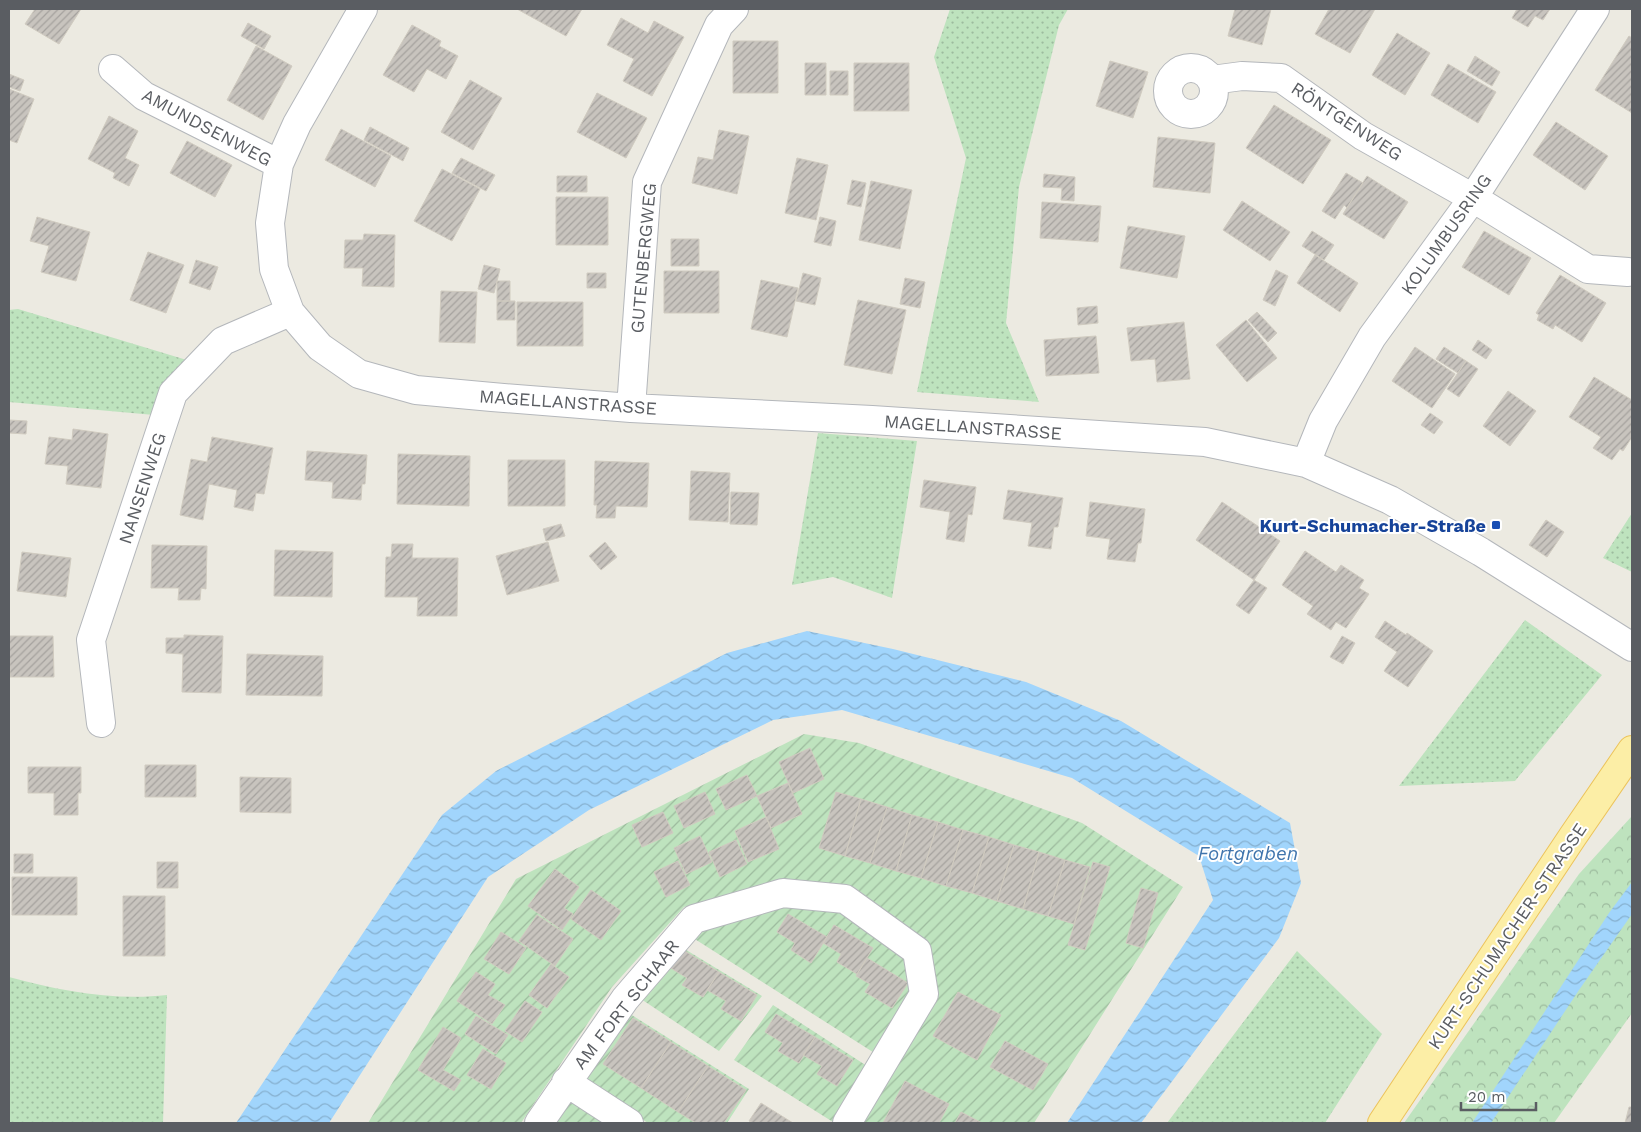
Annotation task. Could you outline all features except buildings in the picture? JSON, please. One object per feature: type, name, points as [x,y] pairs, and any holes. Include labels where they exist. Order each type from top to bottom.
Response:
[{"type":"main road","name":"KURT-SCHUMACHER-STRASSE","points":[[1382,1123],[1632,750]]},
{"type":"street","points":[[290,312],[274,269],[270,224],[279,164],[297,124],[363,9]]},
{"type":"street","name":"GUTENBERGWEG","points":[[632,408],[647,182],[719,25],[734,9]]},
{"type":"street","name":"KOLUMBUSRING","points":[[1306,463],[1323,421],[1372,337],[1473,198],[1595,9]]},
{"type":"street","name":"AMUNDSENWEG","points":[[113,69],[144,96],[279,164]]},
{"type":"street","name":"RÖNTGENWEG","points":[[1212,80],[1242,76],[1281,78],[1363,136],[1473,198],[1588,269],[1628,272]]},
{"type":"street","name":"MAGELLANSTRASSE","points":[[290,312],[320,347],[359,374],[416,390],[632,408],[872,420],[1205,442],[1306,463],[1390,500],[1415,514],[1481,552],[1632,646]]},
{"type":"street","name":"NANSENWEG","points":[[102,723],[92,640],[173,393],[223,341],[290,312]]},
{"type":"street","name":"AM FORT SCHAAR","points":[[539,1123],[625,999],[694,919],[783,893],[845,899],[917,951],[924,994],[847,1123]]},
{"type":"street","name":"AM FORT SCHAAR","points":[[566,1082],[629,1123]]},
{"type":"green space","points":[[950,9],[1068,9],[1059,25],[1019,187],[1006,323],[1039,402],[917,392],[966,158],[934,57]]},
{"type":"green space","points":[[18,309],[190,361],[154,415],[9,402],[9,310]]},
{"type":"green space","points":[[818,433],[917,441],[892,598],[833,577],[792,585]]},
{"type":"green space","points":[[1632,513],[1632,572],[1603,558]]},
{"type":"green space","points":[[1525,620],[1602,675],[1515,781],[1399,786]]},
{"type":"green space","points":[[804,734],[859,743],[1082,823],[1183,887],[1034,1123],[864,1123],[938,995],[929,945],[854,887],[783,879],[684,907],[612,987],[521,1123],[368,1123],[516,879]]},
{"type":"green space","points":[[1632,816],[1632,1013],[1554,1123],[1404,1123],[1579,874]]},
{"type":"green space","points":[[783,903],[841,908],[910,957],[915,990],[876,1054],[690,936],[700,926]]},
{"type":"green space","points":[[678,945],[762,996],[719,1051],[638,997]]},
{"type":"green space","points":[[1297,951],[1382,1034],[1325,1123],[1167,1123]]},
{"type":"green space","points":[[9,977],[48,987],[88,994],[128,997],[167,995],[163,1123],[9,1123]]},
{"type":"green space","points":[[773,1005],[867,1066],[833,1122],[734,1060]]},
{"type":"green space","points":[[627,1012],[749,1089],[727,1123],[648,1123],[580,1079]]},
{"type":"green space","points":[[569,1098],[608,1123],[552,1123]]},
{"type":"water","name":"Fortgraben","points":[[807,631],[893,649],[1026,682],[1121,721],[1290,823],[1301,883],[1279,938],[1141,1123],[1067,1123],[1213,900],[1199,856],[1072,778],[842,710],[773,720],[589,810],[488,877],[329,1123],[236,1123],[442,815],[496,771],[727,653]]},
{"type":"water","points":[[1632,882],[1632,914],[1491,1123],[1472,1123],[1609,913]]},
{"type":"place","name":"Kurt-Schumacher-Straße","points":[[1496,525]]}]
